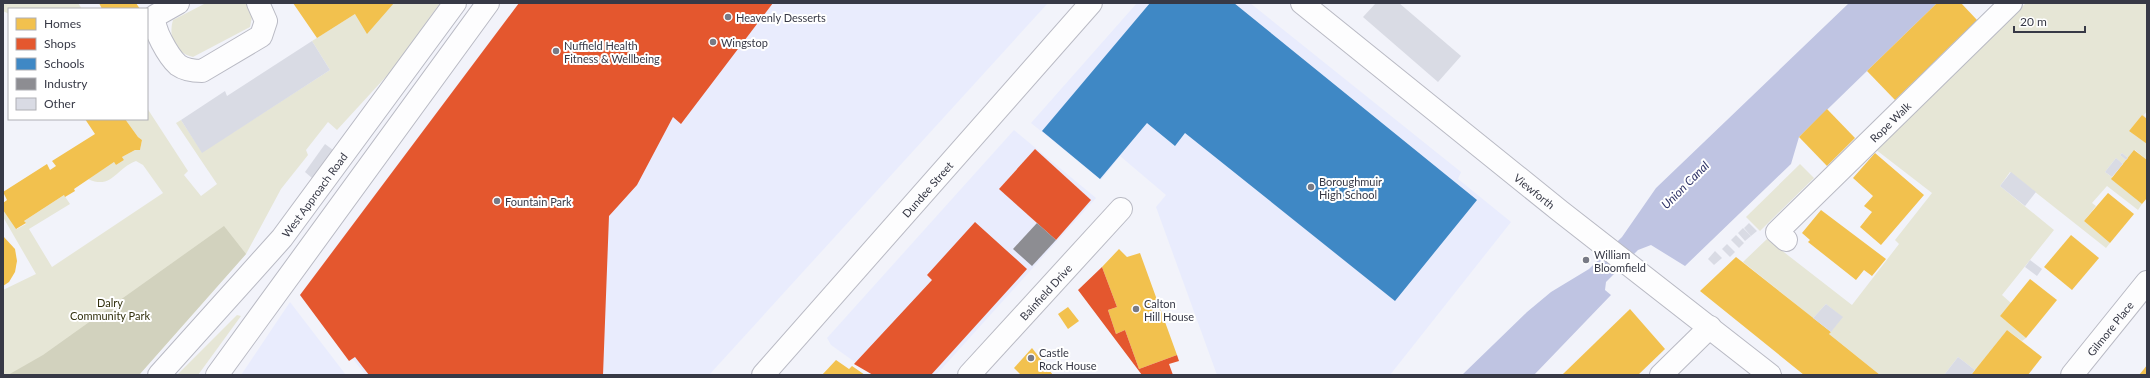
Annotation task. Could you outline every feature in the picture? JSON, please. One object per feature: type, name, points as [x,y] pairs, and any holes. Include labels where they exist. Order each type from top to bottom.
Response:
[{"type":"street","points":[[178,3],[151,10],[154,28],[178,65],[190,71],[202,71],[261,36],[264,32],[266,21],[258,3]]},
{"type":"street","name":"West Approach Road","points":[[159,375],[282,238],[400,80],[455,3]]},
{"type":"street","points":[[217,375],[488,3]]},
{"type":"street","name":"Dundee Street","points":[[763,375],[1091,3]]},
{"type":"street","name":"Viewforth","points":[[1302,3],[1585,230],[1770,375]]},
{"type":"street","name":"Rope Walk","points":[[1786,240],[1777,232],[2011,3]]},
{"type":"street","name":"Bainfield Drive","points":[[969,375],[1121,209]]},
{"type":"street","name":"Gilmore Place","points":[[2072,375],[2147,282]]},
{"type":"street","points":[[1661,375],[1710,327]]},
{"type":"shaded area","name":"Fountain Park","points":[[519,3],[1048,3],[709,375],[366,375],[300,295]]},
{"type":"shaded area","name":"Boroughmuir High School","points":[[1137,3],[1250,3],[1461,172],[1458,179],[1511,222],[1390,375],[1217,375],[1156,207],[1166,195],[1120,156],[1101,180],[1031,123]]},
{"type":"shaded area","points":[[1014,130],[1096,198],[936,375],[873,375],[831,345],[827,338]]},
{"type":"shaded area","points":[[290,302],[346,375],[241,375]]},
{"type":"green space","points":[[3,3],[78,3],[81,8],[8,8],[8,14],[3,11]]},
{"type":"green space","points":[[206,3],[249,3],[252,17],[250,27],[193,57],[182,52],[174,43],[171,32],[173,20]]},
{"type":"green space","name":"Dalry Community Park","points":[[394,3],[440,3],[393,69],[337,130],[328,122],[306,150],[308,155],[281,189],[246,254],[139,375],[3,375],[3,290],[36,274],[3,217],[3,210],[17,229],[26,224],[24,221],[64,195],[70,204],[29,229],[52,267],[163,193],[143,165],[136,161],[103,182],[96,182],[88,179],[114,162],[116,165],[124,160],[122,157],[135,150],[140,150],[142,140],[138,137],[126,120],[148,120],[148,110],[188,171],[184,175],[201,196],[217,184],[176,123],[181,120],[202,152],[330,70],[312,41],[355,14]]},
{"type":"green space","points":[[2026,3],[2147,3],[2147,111],[2144,115],[2147,119],[2142,115],[2129,131],[2147,144],[2147,160],[2135,150],[2128,158],[2122,153],[2120,155],[2126,160],[2123,164],[2116,158],[2105,172],[2142,204],[2138,210],[2107,186],[2092,203],[2096,206],[2084,221],[2110,243],[2106,248],[2010,172],[2000,186],[2054,230],[2002,295],[2011,303],[2000,316],[2026,338],[2022,341],[2007,330],[1975,370],[1958,357],[1944,375],[1880,375],[1829,334],[1842,317],[1826,304],[1813,318],[1743,262],[1767,239],[1852,305],[1899,244],[1895,240],[1932,193],[1875,149]]},
{"type":"green space","points":[[1800,164],[1814,178],[1760,231],[1746,217]]},
{"type":"green space","name":"Dalry Community Park","points":[[224,226],[246,254],[139,375],[8,375],[43,355]]},
{"type":"green space","points":[[237,315],[241,316],[198,375],[177,375]]},
{"type":"water","name":"Union Canal","points":[[1849,3],[1937,3],[1799,137],[1791,164],[1685,266],[1651,245],[1638,250],[1606,282],[1605,290],[1611,295],[1534,375],[1462,375],[1527,312],[1551,292],[1589,269],[1622,237],[1656,188]]},
{"type":"building: Homes","points":[[99,3],[136,3],[139,8],[102,8]]},
{"type":"building: Homes","points":[[293,3],[394,3],[367,34],[355,14],[317,38]]},
{"type":"building: Homes","points":[[1937,3],[1961,3],[1977,20],[1895,100],[1867,71]]},
{"type":"building: Homes","points":[[1827,109],[1855,138],[1827,166],[1799,137]]},
{"type":"building: Homes","points":[[2142,115],[2147,119],[2147,144],[2129,131]]},
{"type":"building: Homes","points":[[86,120],[126,120],[138,137],[142,140],[140,150],[135,150],[122,157],[124,160],[116,165],[114,162],[74,189],[75,191],[65,197],[64,195],[24,221],[26,223],[16,229],[3,210],[3,203],[7,200],[3,192],[47,164],[50,170],[56,166],[52,161],[95,134]]},
{"type":"building: Homes","points":[[2134,150],[2147,160],[2147,198],[2142,204],[2111,179]]},
{"type":"building: Homes","points":[[1875,153],[1924,195],[1881,245],[1860,227],[1872,212],[1864,206],[1873,196],[1853,178]]},
{"type":"building: Homes","points":[[2108,193],[2134,214],[2110,243],[2084,221]]},
{"type":"building: Homes","points":[[1821,210],[1886,259],[1872,276],[1864,270],[1856,280],[1808,242],[1810,240],[1802,233]]},
{"type":"building: Homes","points":[[2071,235],[2099,258],[2072,290],[2044,267]]},
{"type":"building: Homes","points":[[3,236],[15,249],[17,261],[15,272],[9,282],[3,286]]},
{"type":"building: Homes","name":"Calton Hill House","points":[[1119,249],[1127,257],[1140,253],[1177,355],[1139,369],[1125,330],[1116,334],[1108,310],[1117,307],[1102,267]]},
{"type":"building: Homes","points":[[1736,257],[1831,332],[1829,334],[1880,375],[1804,375],[1700,291]]},
{"type":"building: Homes","points":[[2030,279],[2057,300],[2026,338],[2000,316]]},
{"type":"building: Homes","points":[[1068,307],[1079,321],[1068,329],[1058,314]]},
{"type":"building: Homes","points":[[1630,309],[1665,349],[1638,375],[1562,375]]},
{"type":"building: Homes","points":[[2007,330],[2042,357],[2028,375],[1971,375]]},
{"type":"building: Homes","name":"Castle Rock House","points":[[1032,348],[1053,375],[1021,375],[1014,368]]},
{"type":"building: Homes","points":[[836,360],[849,369],[852,366],[865,375],[822,375]]},
{"type":"building: Homes","points":[[2147,365],[2147,375],[2139,375],[2144,369]]},
{"type":"building: Shops","name":"Fountain Park","points":[[519,3],[773,3],[681,124],[673,117],[637,185],[609,216],[603,375],[369,375],[355,357],[349,361],[300,295]]},
{"type":"building: Shops","points":[[1035,149],[1091,200],[1056,240],[999,189]]},
{"type":"building: Shops","points":[[975,222],[1027,269],[931,375],[873,375],[854,364],[932,280],[927,275]]},
{"type":"building: Shops","points":[[1102,267],[1117,307],[1108,310],[1116,334],[1125,330],[1139,369],[1177,355],[1179,361],[1169,364],[1173,375],[1142,375],[1078,290]]},
{"type":"building: Schools","points":[[1150,3],[1234,3],[1477,200],[1395,301],[1185,133],[1175,146],[1147,123],[1100,179],[1042,131]]},
{"type":"building: Industry","points":[[1037,223],[1056,240],[1032,266],[1013,249]]},
{"type":"building: Other","points":[[1376,3],[1399,3],[1461,56],[1438,82],[1363,17]]},
{"type":"building: Other","points":[[312,41],[330,70],[202,153],[181,120],[225,91],[227,96]]},
{"type":"building: Other","points":[[325,144],[333,150],[312,178],[305,172]]},
{"type":"building: Other","points":[[2122,153],[2128,158],[2126,160],[2120,155]]},
{"type":"building: Other","points":[[2116,158],[2123,164],[2112,177],[2105,172]]},
{"type":"building: Other","points":[[2011,172],[2036,192],[2025,206],[2000,186]]},
{"type":"building: Other","points":[[1749,223],[1757,231],[1751,236],[1744,228]]},
{"type":"building: Other","points":[[1743,228],[1751,236],[1745,241],[1738,233]]},
{"type":"building: Other","points":[[1736,235],[1744,243],[1739,248],[1731,240]]},
{"type":"building: Other","points":[[1727,244],[1735,252],[1730,257],[1722,249]]},
{"type":"building: Other","points":[[1715,251],[1722,258],[1714,265],[1708,259]]},
{"type":"building: Other","points":[[2030,260],[2042,269],[2037,276],[2025,267]]},
{"type":"building: Other","points":[[1826,304],[1843,317],[1831,332],[1813,318]]},
{"type":"building: Other","points":[[1958,357],[1975,370],[1971,375],[1944,375]]},
{"type":"place","name":"Heavenly Desserts","points":[[728,17]]},
{"type":"place","name":"Wingstop","points":[[713,42]]},
{"type":"place","name":"Nuffield Health Fitness & Wellbeing","points":[[556,51]]},
{"type":"place","name":"Boroughmuir High School","points":[[1311,187]]},
{"type":"place","name":"Fountain Park","points":[[497,201]]},
{"type":"place","name":"William Bloomfield","points":[[1586,260]]},
{"type":"place","name":"Calton Hill House","points":[[1136,309]]},
{"type":"place","name":"Castle Rock House","points":[[1031,358]]}]
